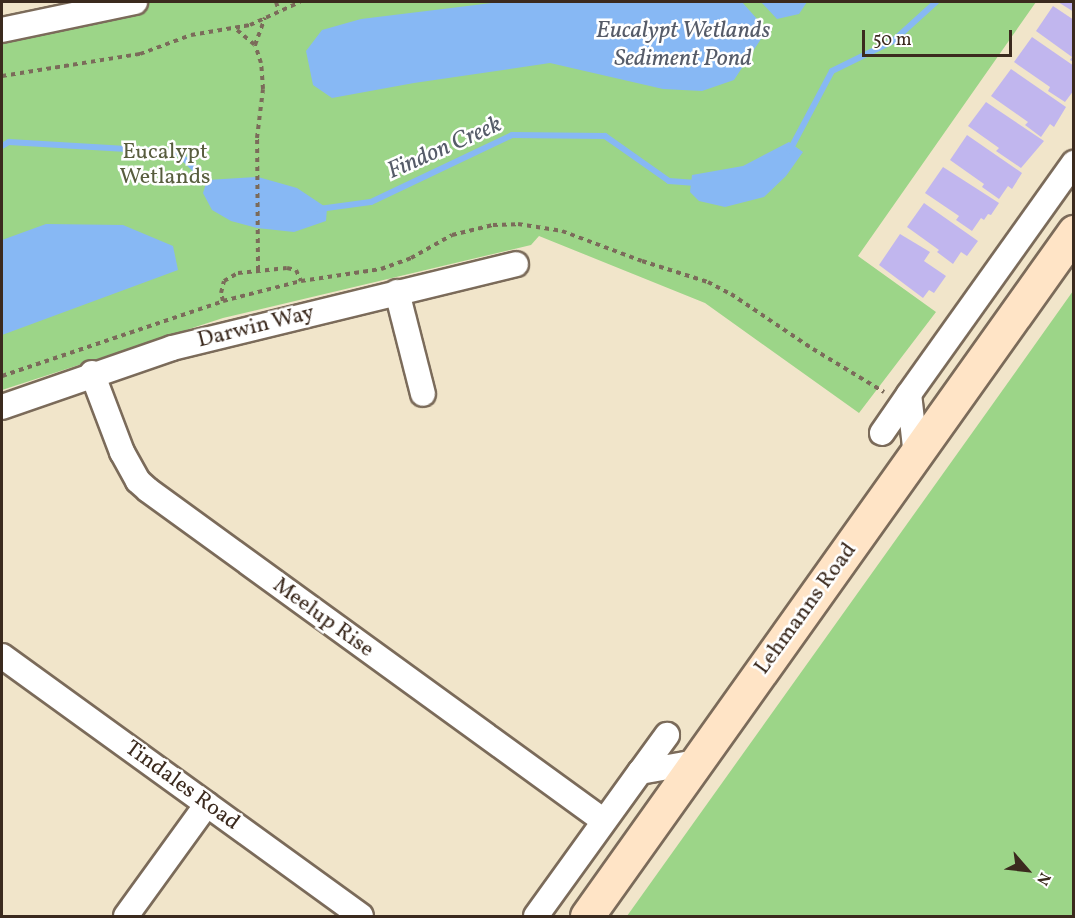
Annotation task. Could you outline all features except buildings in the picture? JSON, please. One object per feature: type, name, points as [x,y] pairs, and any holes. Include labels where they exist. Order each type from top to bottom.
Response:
[{"type":"street","points":[[2,30],[135,2]]},
{"type":"street","points":[[882,434],[1074,164]]},
{"type":"street","name":"Lehmanns Road","points":[[587,916],[1074,232]]},
{"type":"street","name":"Darwin Way","points":[[2,407],[92,373],[183,345],[516,264]]},
{"type":"street","points":[[397,292],[423,394]]},
{"type":"street","name":"Meelup Rise","points":[[92,373],[129,468],[148,490],[604,821]]},
{"type":"street","points":[[909,394],[916,456]]},
{"type":"street","name":"Tindales Road","points":[[2,656],[362,916]]},
{"type":"street","points":[[536,916],[667,735]]},
{"type":"street","points":[[639,772],[696,762]]},
{"type":"street","points":[[126,916],[207,804]]},
{"type":"path","points":[[276,2],[279,11]]},
{"type":"path","points":[[2,76],[102,62],[140,54],[208,31],[236,29],[300,2]]},
{"type":"path","points":[[255,45],[265,18]]},
{"type":"path","points":[[236,29],[255,45],[263,74],[258,156],[258,270]]},
{"type":"path","points":[[223,301],[224,281],[238,273],[292,268],[299,274],[301,281]]},
{"type":"green space","name":"Eucalypt Wetlands","points":[[145,2],[1036,2],[858,256],[936,312],[859,413],[705,303],[539,236],[531,245],[223,318],[2,390],[2,32]]},
{"type":"green space","points":[[1073,291],[1073,916],[627,916],[992,405]]},
{"type":"water","name":"Eucalypt Wetlands Sediment Pond","points":[[500,2],[742,2],[767,30],[734,80],[702,91],[663,89],[550,63],[414,83],[332,98],[313,85],[306,51],[322,30],[361,19]]},
{"type":"water","name":"Eucalypt Wetlands Sediment Pond","points":[[761,2],[807,2],[799,14],[777,19]]},
{"type":"water","points":[[789,142],[803,152],[786,176],[764,197],[725,207],[699,201],[690,192],[692,175],[743,166]]},
{"type":"water","points":[[258,177],[297,188],[327,208],[326,221],[294,232],[257,228],[231,221],[212,210],[203,193],[207,180]]},
{"type":"water","points":[[46,224],[123,225],[173,246],[178,270],[2,335],[2,240]]},
{"type":"waterway","name":"Findon Creek","points":[[790,150],[832,71],[893,41],[936,2]]},
{"type":"waterway","name":"Findon Creek","points":[[319,209],[371,202],[512,135],[605,136],[669,181],[696,183]]},
{"type":"waterway","name":"Findon Creek","points":[[2,146],[9,142],[177,152],[213,186]]}]
